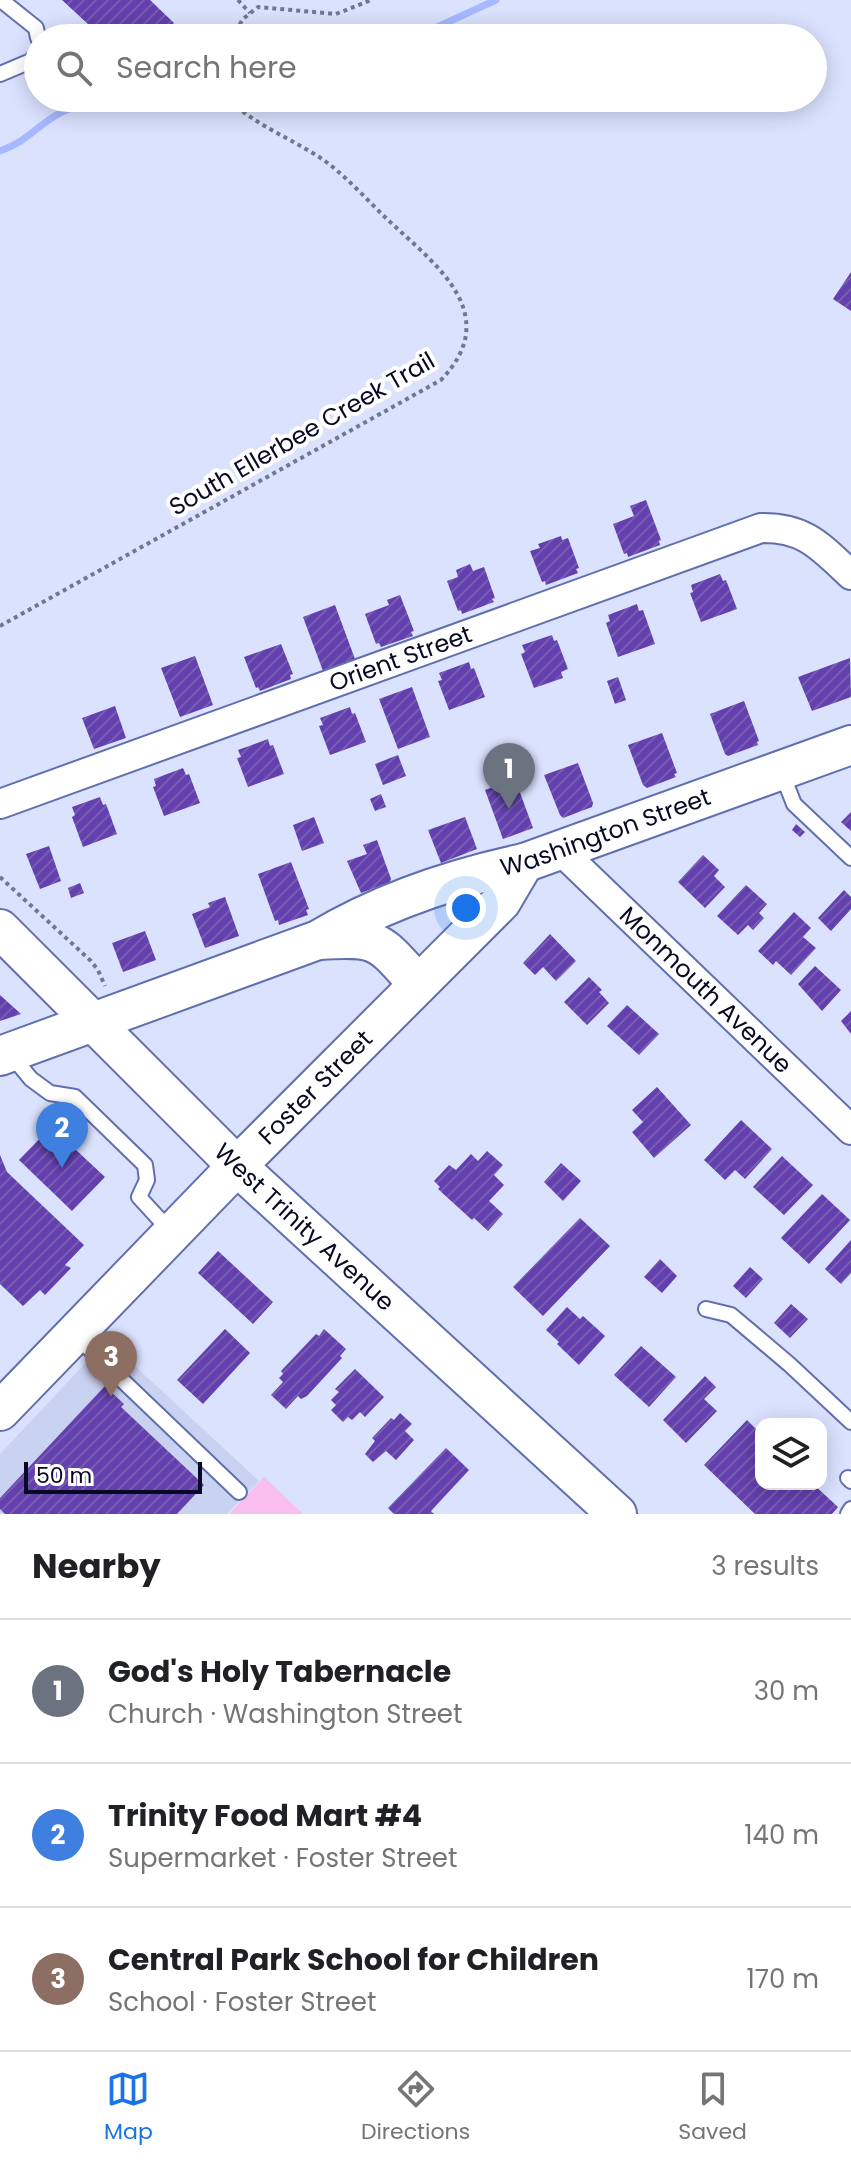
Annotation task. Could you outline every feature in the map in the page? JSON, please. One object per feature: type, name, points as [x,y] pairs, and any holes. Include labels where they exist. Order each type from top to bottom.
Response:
[{"type":"street","name":"Orient Street","points":[[0,804],[761,528],[783,527],[803,535],[851,575]]},
{"type":"street","name":"Washington Street","points":[[4,1054],[99,1008],[318,940],[356,917],[487,871],[524,863],[851,745]]},
{"type":"street","name":"Monmouth Avenue","points":[[560,850],[851,1130]]},
{"type":"street","name":"Foster Street","points":[[0,1411],[237,1166],[501,902],[524,863]]},
{"type":"street","name":"West Trinity Avenue","points":[[0,929],[99,1008],[237,1166],[617,1514]]},
{"type":"street","name":"Washington Street","points":[[318,940],[369,940],[385,950],[418,984]]},
{"type":"lane","points":[[1,0],[31,24]]},
{"type":"lane","points":[[0,74],[24,64]]},
{"type":"lane","points":[[781,770],[794,804],[851,858]]},
{"type":"lane","points":[[4,1054],[50,1093],[75,1097],[145,1165],[147,1180],[139,1197],[172,1234]]},
{"type":"lane","points":[[706,1309],[731,1315],[851,1422]]},
{"type":"lane","points":[[75,1334],[239,1492]]},
{"type":"lane","points":[[848,1514],[851,1509]]},
{"type":"path","points":[[238,0],[250,13]]},
{"type":"path","points":[[240,24],[258,7],[336,14],[371,0]]},
{"type":"path","name":"South Ellerbee Creek Trail","points":[[0,626],[441,380],[466,347],[467,326],[462,303],[445,273],[327,163],[241,112]]},
{"type":"path","points":[[0,877],[98,970],[106,990],[99,1008]]},
{"type":"shaded area","points":[[107,1340],[259,1481],[227,1514],[0,1514],[0,1454]]},
{"type":"shaded area","points":[[264,1477],[303,1514],[229,1514]]},
{"type":"building","points":[[62,0],[150,0],[174,23],[173,24],[88,24]]},
{"type":"building","points":[[851,272],[851,311],[833,299]]},
{"type":"building","points":[[646,500],[661,540],[660,545],[628,557],[627,553],[624,554],[613,524],[634,516],[630,506]]},
{"type":"building","points":[[561,536],[562,540],[568,538],[578,573],[546,585],[530,551],[540,548],[538,544]]},
{"type":"building","points":[[470,564],[473,571],[484,567],[495,598],[492,599],[494,602],[462,614],[461,610],[458,611],[447,581],[458,577],[456,570]]},
{"type":"building","points":[[720,574],[723,581],[726,580],[737,609],[701,622],[690,593],[693,592],[691,585]]},
{"type":"building","points":[[400,595],[414,631],[411,632],[413,636],[381,647],[379,643],[376,644],[365,614],[389,605],[387,600]]},
{"type":"building","points":[[637,604],[639,611],[643,610],[655,644],[618,657],[606,623],[610,621],[608,615]]},
{"type":"building","points":[[335,605],[355,659],[323,671],[303,617]]},
{"type":"building","points":[[552,635],[568,669],[561,672],[563,678],[534,688],[521,654],[525,652],[522,645]]},
{"type":"building","points":[[281,644],[293,674],[290,675],[291,679],[260,691],[244,657]]},
{"type":"building","points":[[195,656],[213,705],[180,717],[161,668]]},
{"type":"building","points":[[850,658],[851,697],[812,711],[798,677]]},
{"type":"building","points":[[469,662],[485,697],[449,710],[438,681],[442,680],[439,673]]},
{"type":"building","points":[[618,677],[626,700],[615,704],[607,681]]},
{"type":"building","points":[[412,687],[430,737],[398,749],[379,699]]},
{"type":"building","points":[[744,701],[758,745],[728,756],[710,714]]},
{"type":"building","points":[[115,706],[126,738],[94,749],[82,718]]},
{"type":"building","points":[[350,707],[366,742],[330,755],[319,726],[323,725],[320,718]]},
{"type":"building","points":[[662,733],[676,777],[647,788],[643,785],[628,745]]},
{"type":"building","points":[[268,739],[284,774],[248,787],[237,758],[241,757],[238,750]]},
{"type":"building","points":[[398,755],[406,776],[383,785],[375,764]]},
{"type":"building","points":[[578,763],[592,807],[563,818],[544,775]]},
{"type":"building","points":[[183,768],[186,775],[189,774],[200,803],[164,816],[153,787],[156,786],[154,779]]},
{"type":"building","points":[[515,779],[533,828],[503,839],[485,790]]},
{"type":"building","points":[[381,794],[386,807],[375,811],[370,799]]},
{"type":"building","points":[[100,797],[103,805],[106,804],[117,834],[83,847],[72,817],[75,815],[72,807]]},
{"type":"building","points":[[851,812],[851,831],[841,822]]},
{"type":"building","points":[[314,817],[324,843],[302,851],[293,825]]},
{"type":"building","points":[[465,817],[477,849],[441,863],[428,830]]},
{"type":"building","points":[[796,824],[805,832],[800,837],[792,830]]},
{"type":"building","points":[[377,840],[391,879],[361,893],[347,861],[367,854],[363,845]]},
{"type":"building","points":[[49,846],[61,881],[40,889],[26,854]]},
{"type":"building","points":[[703,855],[719,870],[714,876],[725,887],[705,908],[678,882]]},
{"type":"building","points":[[291,862],[309,909],[306,910],[308,915],[279,925],[258,874]]},
{"type":"building","points":[[80,883],[84,893],[71,898],[68,888]]},
{"type":"building","points":[[746,885],[767,904],[759,913],[764,918],[753,930],[748,925],[738,935],[717,916]]},
{"type":"building","points":[[844,890],[851,897],[851,909],[831,931],[818,918]]},
{"type":"building","points":[[225,897],[239,936],[205,948],[192,914],[210,907],[208,903]]},
{"type":"building","points":[[794,912],[811,928],[803,937],[816,948],[791,975],[776,961],[773,965],[758,951]]},
{"type":"building","points":[[145,931],[156,960],[123,972],[112,943]]},
{"type":"building","points":[[550,934],[576,961],[556,981],[543,967],[535,975],[523,963]]},
{"type":"building","points":[[815,966],[841,990],[822,1011],[798,984]]},
{"type":"building","points":[[589,977],[609,1003],[587,1025],[564,1002]]},
{"type":"building","points":[[0,995],[21,1014],[0,1021]]},
{"type":"building","points":[[627,1005],[659,1034],[639,1055],[607,1026]]},
{"type":"building","points":[[851,1011],[851,1034],[841,1021]]},
{"type":"building","points":[[657,1087],[691,1125],[654,1158],[632,1132],[643,1122],[632,1110]]},
{"type":"building","points":[[741,1120],[772,1149],[745,1179],[735,1170],[725,1180],[704,1160]]},
{"type":"building","points":[[56,1122],[80,1144],[75,1149],[105,1177],[72,1211],[19,1160]]},
{"type":"building","points":[[487,1151],[503,1165],[494,1175],[504,1185],[489,1201],[503,1214],[488,1231],[438,1189],[440,1187],[434,1181],[449,1165],[456,1170],[471,1154],[478,1161]]},
{"type":"building","points":[[0,1155],[7,1172],[84,1245],[65,1265],[71,1268],[45,1295],[40,1290],[23,1306],[0,1284]]},
{"type":"building","points":[[782,1156],[813,1185],[784,1215],[753,1187]]},
{"type":"building","points":[[561,1163],[581,1181],[563,1201],[544,1182]]},
{"type":"building","points":[[822,1194],[850,1220],[809,1264],[781,1238]]},
{"type":"building","points":[[580,1218],[610,1246],[543,1316],[513,1287]]},
{"type":"building","points":[[851,1240],[851,1273],[841,1284],[825,1269]]},
{"type":"building","points":[[218,1251],[273,1302],[253,1324],[198,1273]]},
{"type":"building","points":[[660,1259],[677,1276],[662,1293],[644,1277]]},
{"type":"building","points":[[750,1267],[763,1279],[746,1298],[733,1286]]},
{"type":"building","points":[[791,1304],[808,1319],[790,1338],[774,1323]]},
{"type":"building","points":[[567,1307],[580,1319],[583,1316],[605,1336],[579,1365],[546,1330]]},
{"type":"building","points":[[225,1329],[250,1353],[203,1404],[177,1380]]},
{"type":"building","points":[[324,1329],[346,1349],[340,1356],[342,1358],[307,1396],[301,1399],[298,1396],[286,1409],[271,1395],[283,1382],[279,1378],[283,1374],[281,1371]]},
{"type":"building","points":[[641,1346],[676,1377],[649,1407],[614,1375]]},
{"type":"building","points":[[355,1369],[384,1397],[365,1417],[360,1412],[352,1420],[348,1417],[343,1422],[331,1410],[336,1405],[331,1400],[339,1392],[335,1389]]},
{"type":"building","points":[[705,1376],[716,1387],[704,1399],[717,1411],[686,1443],[663,1420]]},
{"type":"building","points":[[105,1386],[124,1404],[121,1407],[204,1485],[177,1514],[5,1514],[0,1509],[0,1498]]},
{"type":"building","points":[[400,1413],[412,1424],[405,1431],[414,1440],[396,1460],[386,1451],[373,1462],[365,1454],[375,1441],[372,1438]]},
{"type":"building","points":[[747,1420],[755,1428],[755,1490],[820,1490],[838,1507],[832,1514],[755,1514],[704,1465]]},
{"type":"building","points":[[446,1448],[469,1470],[431,1511],[434,1514],[394,1514],[388,1508]]},
{"type":"waterway","points":[[444,24],[496,0]]},
{"type":"waterway","points":[[0,151],[22,140],[62,112]]},
{"type":"place","name":"God's Holy Tabernacle","points":[[509,809]]},
{"type":"place","name":"Trinity Food Mart #4","points":[[62,1168]]},
{"type":"place","name":"Central Park School for Children","points":[[111,1397]]}]
